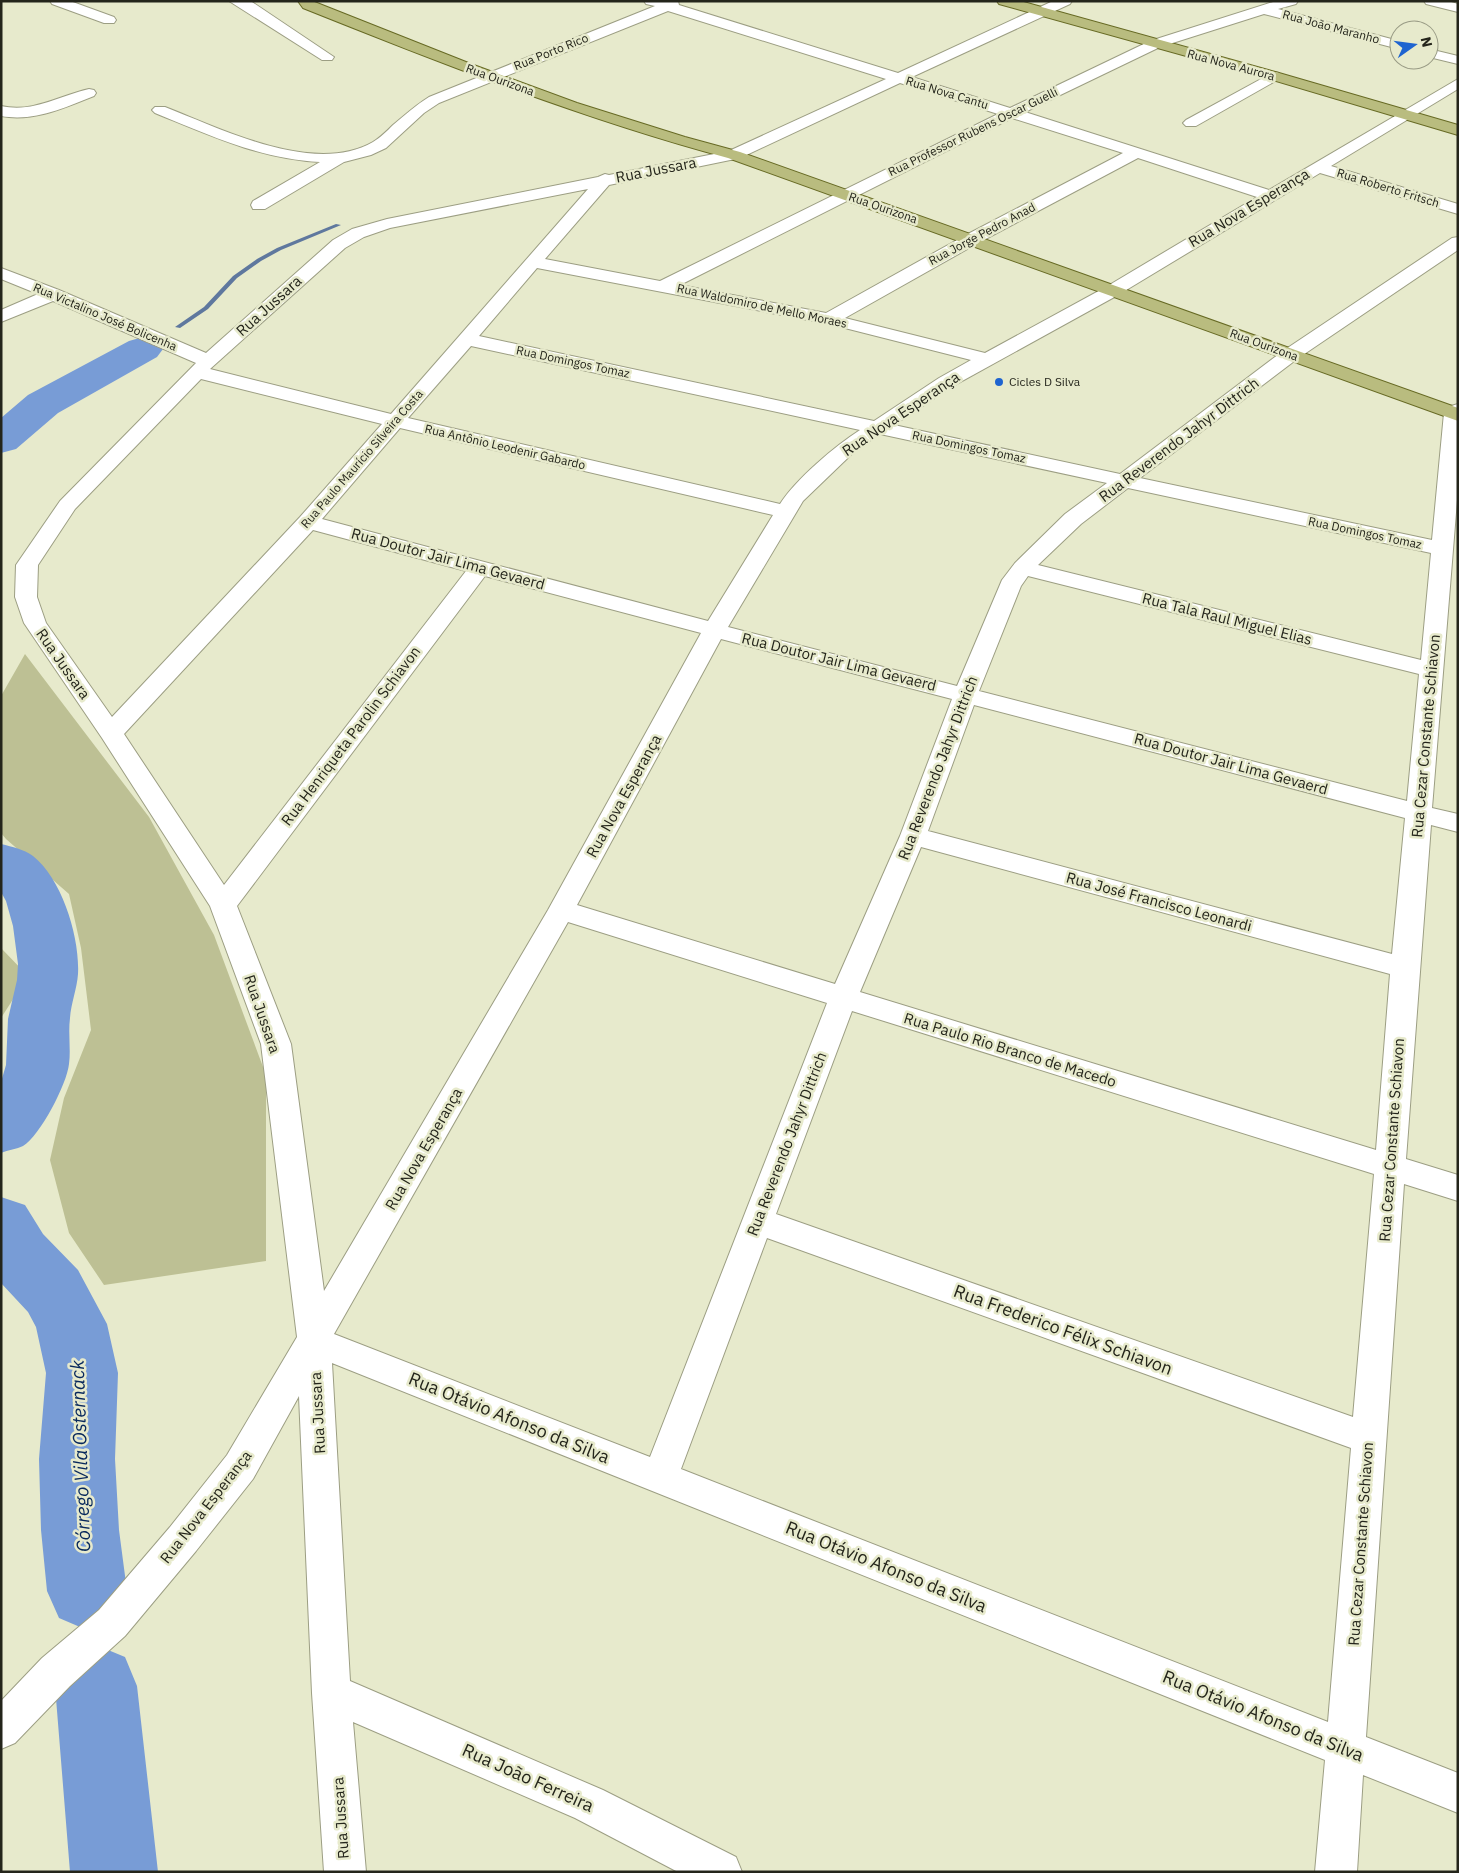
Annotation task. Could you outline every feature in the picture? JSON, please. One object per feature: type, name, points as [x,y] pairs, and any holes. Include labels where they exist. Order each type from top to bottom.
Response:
[{"type":"main road","name":"Rua Nova Aurora","points":[[1004,1],[1274,76],[1458,130]]},
{"type":"main road","name":"Rua Ourizona","points":[[306,3],[488,77],[682,142],[734,155],[1456,413]]},
{"type":"street","points":[[57,1],[109,20]]},
{"type":"street","points":[[236,1],[247,6],[326,57]]},
{"type":"street","name":"Rua Nova Cantu","points":[[650,1],[673,4],[897,78],[1271,196]]},
{"type":"street","name":"Rua Jussara","points":[[345,1872],[331,1693],[314,1340],[276,1044],[223,906],[111,733],[35,623],[26,597],[27,565],[67,505],[203,367],[339,244],[358,234],[387,224],[605,179],[734,155],[1064,1]]},
{"type":"street","name":"Rua Professor Rubens Oscar Guelli","points":[[664,286],[1011,113],[1155,44],[1291,1]]},
{"type":"street","points":[[1431,1],[1458,8]]},
{"type":"street","name":"Rua Porto Rico","points":[[339,158],[365,152],[380,145],[419,110],[434,100],[673,4]]},
{"type":"street","name":"Rua João Maranho","points":[[1264,10],[1389,42]]},
{"type":"street","points":[[1439,55],[1458,60]]},
{"type":"street","points":[[1191,123],[1274,76]]},
{"type":"street","name":"Rua Nova Esperança","points":[[1,1729],[56,1672],[112,1623],[183,1539],[240,1467],[561,910],[714,630],[784,511],[795,497],[849,446],[946,382],[1112,291],[1458,84]]},
{"type":"street","points":[[1,111],[30,112],[48,109],[89,93]]},
{"type":"street","points":[[160,110],[270,151],[314,158],[339,158]]},
{"type":"street","name":"Rua Jorge Pedro Anad","points":[[829,319],[972,239],[1136,152]]},
{"type":"street","points":[[259,204],[339,158]]},
{"type":"street","name":"Rua Roberto Fritsch","points":[[1318,167],[1458,209]]},
{"type":"street","name":"Rua Paulo Maurício Silveira Costa","points":[[111,733],[308,522],[605,179]]},
{"type":"street","name":"Rua Reverendo Jahyr Dittrich","points":[[660,1477],[843,998],[913,836],[966,694],[1010,586],[1023,568],[1073,520],[1290,355],[1458,242]]},
{"type":"street","name":"Rua Waldomiro de Mello Moraes","points":[[533,262],[829,319],[988,359]]},
{"type":"street","name":"Rua Victalino José Bolicenha","points":[[1,273],[53,294],[203,367]]},
{"type":"street","points":[[1,317],[53,294]]},
{"type":"street","name":"Rua Domingos Tomaz","points":[[466,339],[1442,549]]},
{"type":"street","name":"Rua Antônio Leodenir Gabardo","points":[[203,367],[394,421],[784,511]]},
{"type":"street","name":"Rua Cezar Constante Schiavon","points":[[1336,1872],[1405,968],[1456,413]]},
{"type":"street","name":"Rua Doutor Jair Lima Gevaerd","points":[[308,522],[714,630],[1458,823]]},
{"type":"street","name":"Rua Henriqueta Parolin Schiavon","points":[[223,906],[480,568]]},
{"type":"street","name":"Rua Tala Raul Miguel Elias","points":[[1023,568],[1432,670]]},
{"type":"street","name":"Rua José Francisco Leonardi","points":[[913,836],[1405,968]]},
{"type":"street","name":"Rua Paulo Rio Branco de Macedo","points":[[561,910],[1458,1188]]},
{"type":"street","name":"Rua Frederico Félix Schiavon","points":[[758,1221],[1369,1440]]},
{"type":"street","name":"Rua Otávio Afonso da Silva","points":[[314,1340],[1458,1793]]},
{"type":"street","name":"Rua João Ferreira","points":[[331,1693],[590,1804],[721,1872]]},
{"type":"green space","points":[[25,654],[149,817],[214,935],[266,1075],[266,1261],[104,1285],[69,1233],[50,1160],[64,1098],[91,1030],[81,948],[69,894],[1,833],[1,696]]},
{"type":"green space","points":[[1,948],[28,976],[1,1018]]},
{"type":"waterway","name":"Córrego Vila Osternack","points":[[178,327],[206,308],[235,277],[259,260],[279,249],[338,225]]},
{"type":"waterway","name":"Córrego Vila Osternack","points":[[1,440],[43,404],[143,349]]},
{"type":"waterway","name":"Córrego Vila Osternack","points":[[1,863],[17,874],[30,890],[39,913],[48,964],[48,974],[39,1019],[38,1057],[34,1080],[24,1099],[1,1127]]},
{"type":"waterway","name":"Córrego Vila Osternack","points":[[1,1225],[19,1255],[53,1291],[71,1324],[82,1373],[77,1459],[80,1530],[87,1591]]},
{"type":"waterway","name":"Córrego Vila Osternack","points":[[96,1686],[114,1872]]},
{"type":"place","name":"Cicles D Silva","points":[[999,382]]}]
